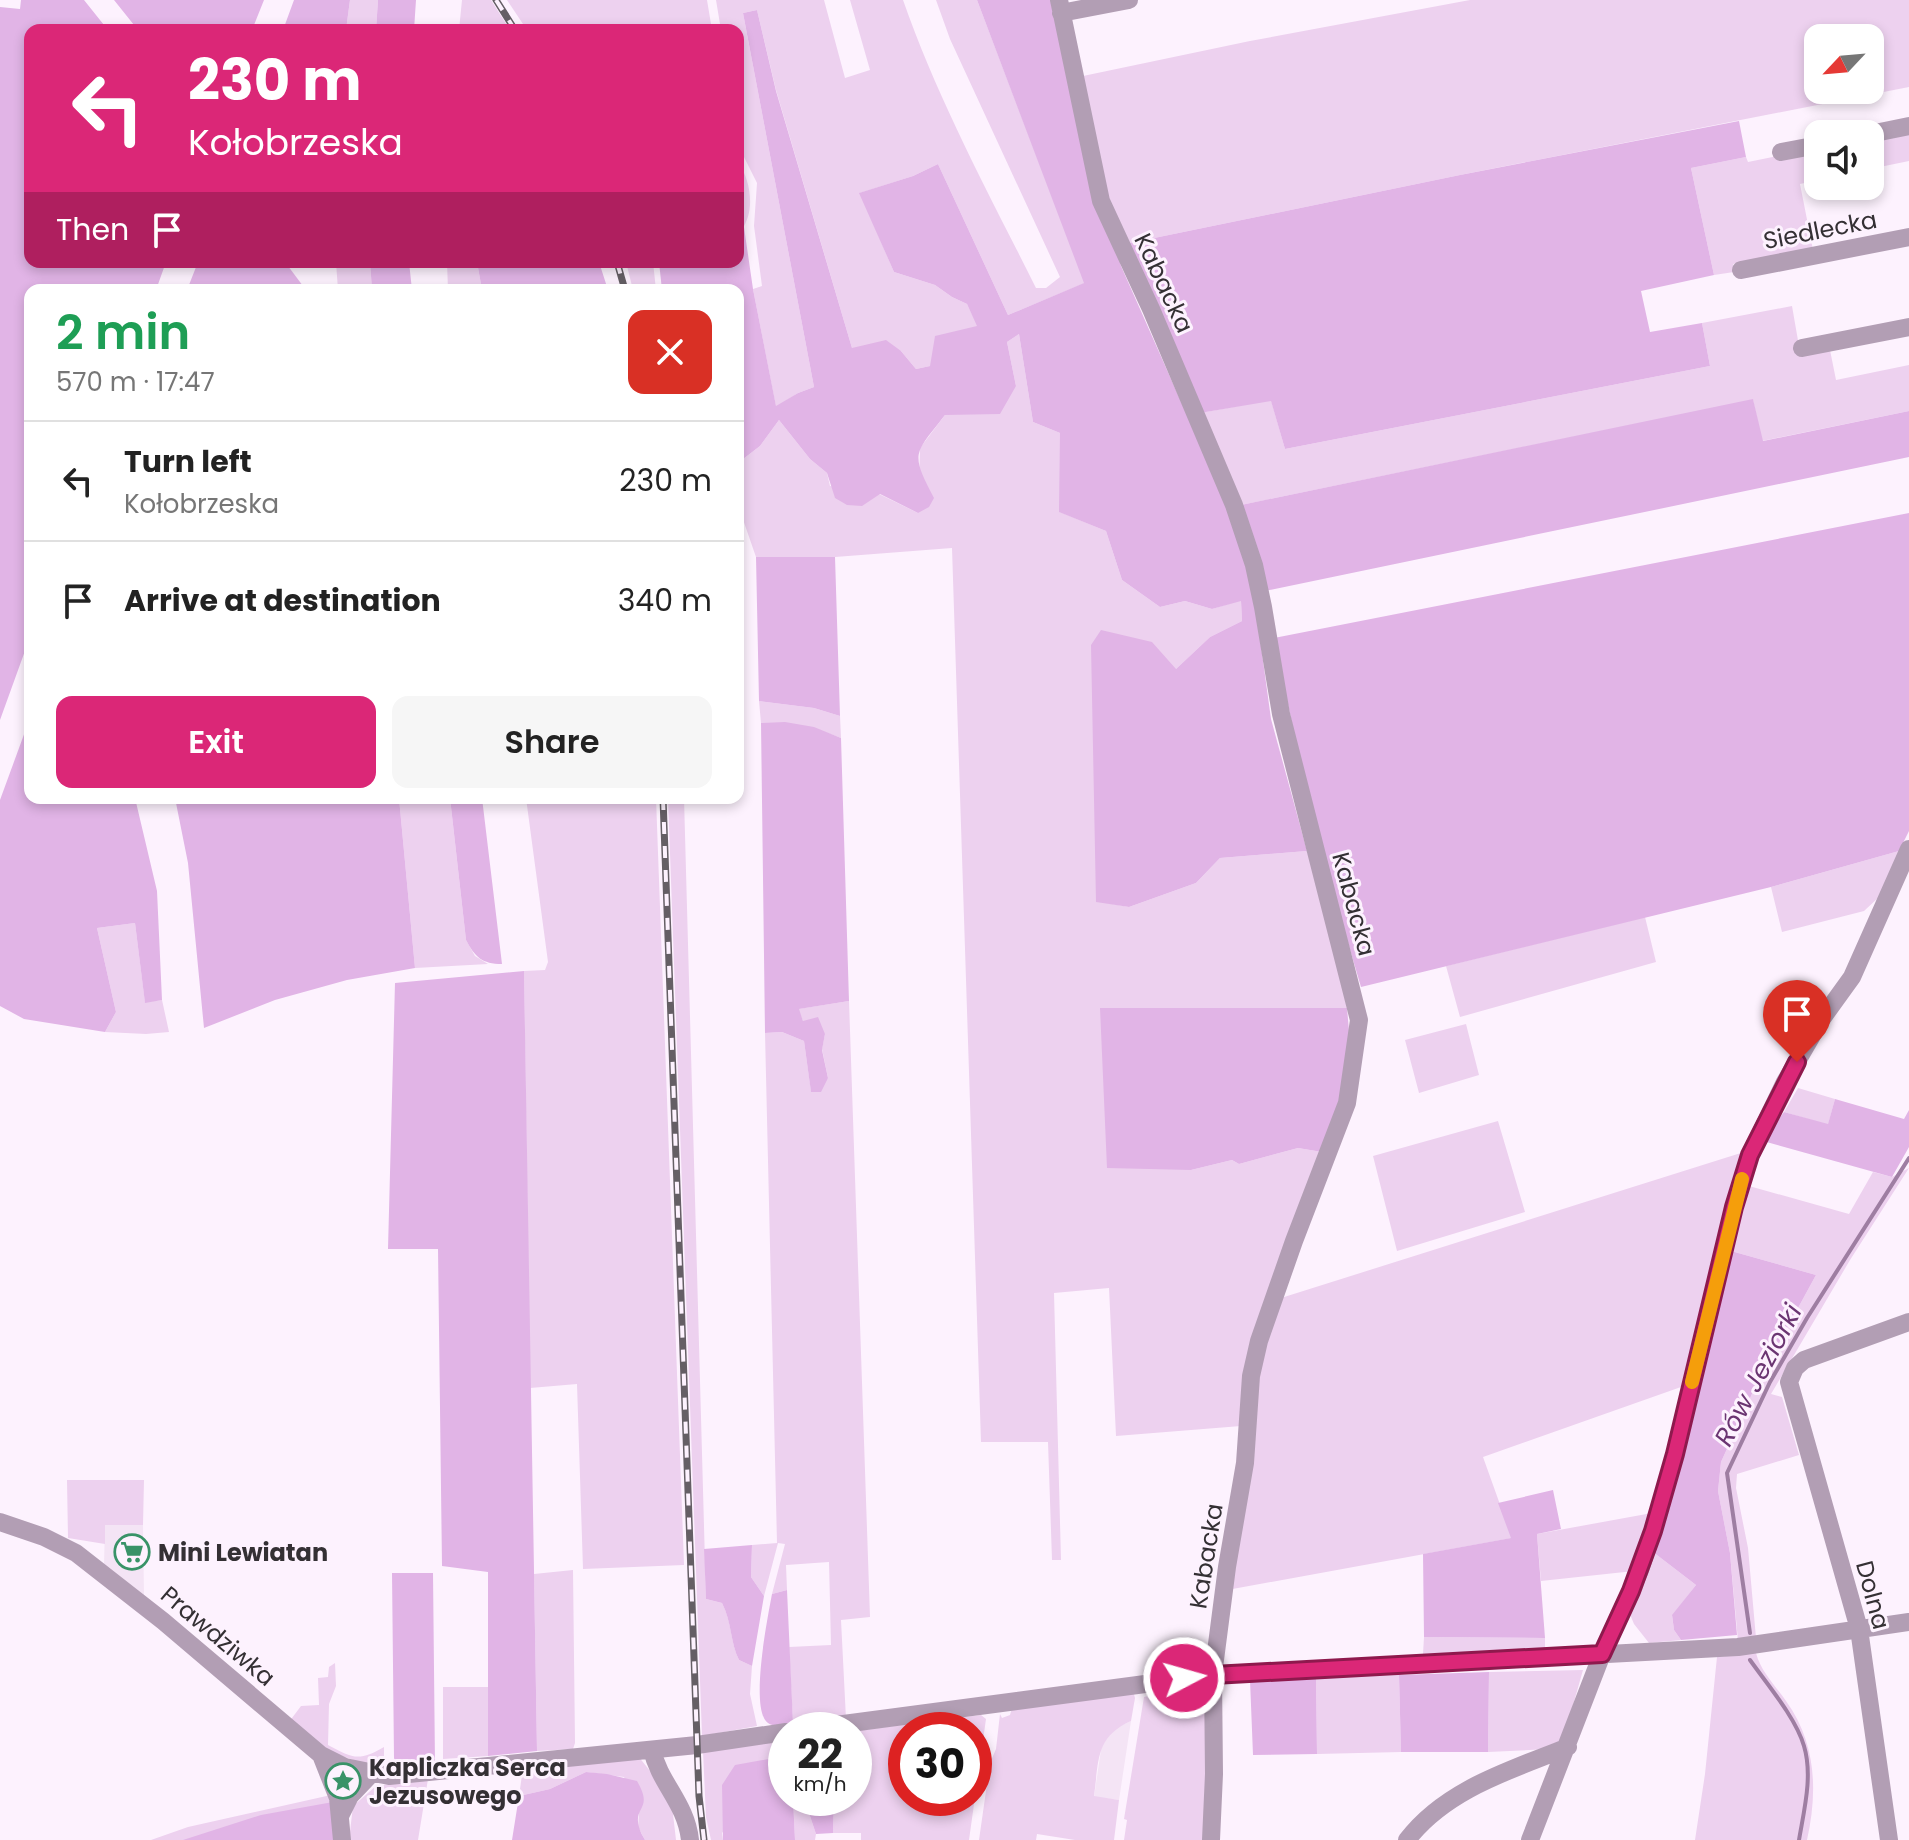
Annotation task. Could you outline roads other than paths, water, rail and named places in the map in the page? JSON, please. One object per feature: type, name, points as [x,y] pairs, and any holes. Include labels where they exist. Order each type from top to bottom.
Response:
[{"type":"street","points":[[1060,6],[1129,0]]},
{"type":"street","name":"Kabacka","points":[[1060,6],[1101,201],[1151,309],[1234,505],[1254,565],[1281,714],[1359,1020],[1347,1103],[1259,1341],[1251,1376],[1245,1463],[1213,1675],[1211,1840]]},
{"type":"street","points":[[1884,131],[1909,126]]},
{"type":"street","points":[[1781,152],[1804,148]]},
{"type":"street","name":"Siedlecka","points":[[1741,270],[1909,237]]},
{"type":"street","points":[[1802,348],[1909,327]]},
{"type":"street","points":[[1530,1840],[1602,1654],[1636,1580],[1656,1518],[1675,1454],[1734,1207],[1750,1155],[1792,1070],[1821,1020],[1852,977],[1909,849]]},
{"type":"street","name":"Dolna","points":[[1889,1840],[1859,1629],[1789,1382],[1795,1368],[1804,1360],[1909,1322]]},
{"type":"street","name":"Prawdziwka","points":[[0,1522],[44,1537],[76,1553],[163,1621],[321,1755],[341,1814],[342,1840]]},
{"type":"street","points":[[872,1720],[1213,1675],[1738,1647],[1909,1622]]},
{"type":"street","points":[[321,1755],[345,1767],[389,1776],[652,1750],[768,1734]]},
{"type":"street","points":[[1407,1840],[1429,1816],[1468,1789],[1568,1747]]},
{"type":"street","points":[[652,1750],[656,1767],[683,1810],[690,1840]]},
{"type":"street","points":[[341,1814],[350,1796],[371,1774]]},
{"type":"waterway","name":"Rów Jeziorki","points":[[1750,1633],[1727,1473],[1770,1382],[1909,1158]]},
{"type":"waterway","name":"Rów Jeziorki","points":[[1750,1660],[1788,1713],[1807,1757],[1808,1781],[1799,1840]]},
{"type":"railway","points":[[496,0],[511,24]]},
{"type":"railway","points":[[619,268],[623,284]]},
{"type":"railway","points":[[663,804],[699,1796],[704,1840]]},
{"type":"place","name":"Mini Lewiatan","points":[[132,1552]]},
{"type":"place","name":"Kapliczka Serca Jezusowego","points":[[343,1781]]}]
